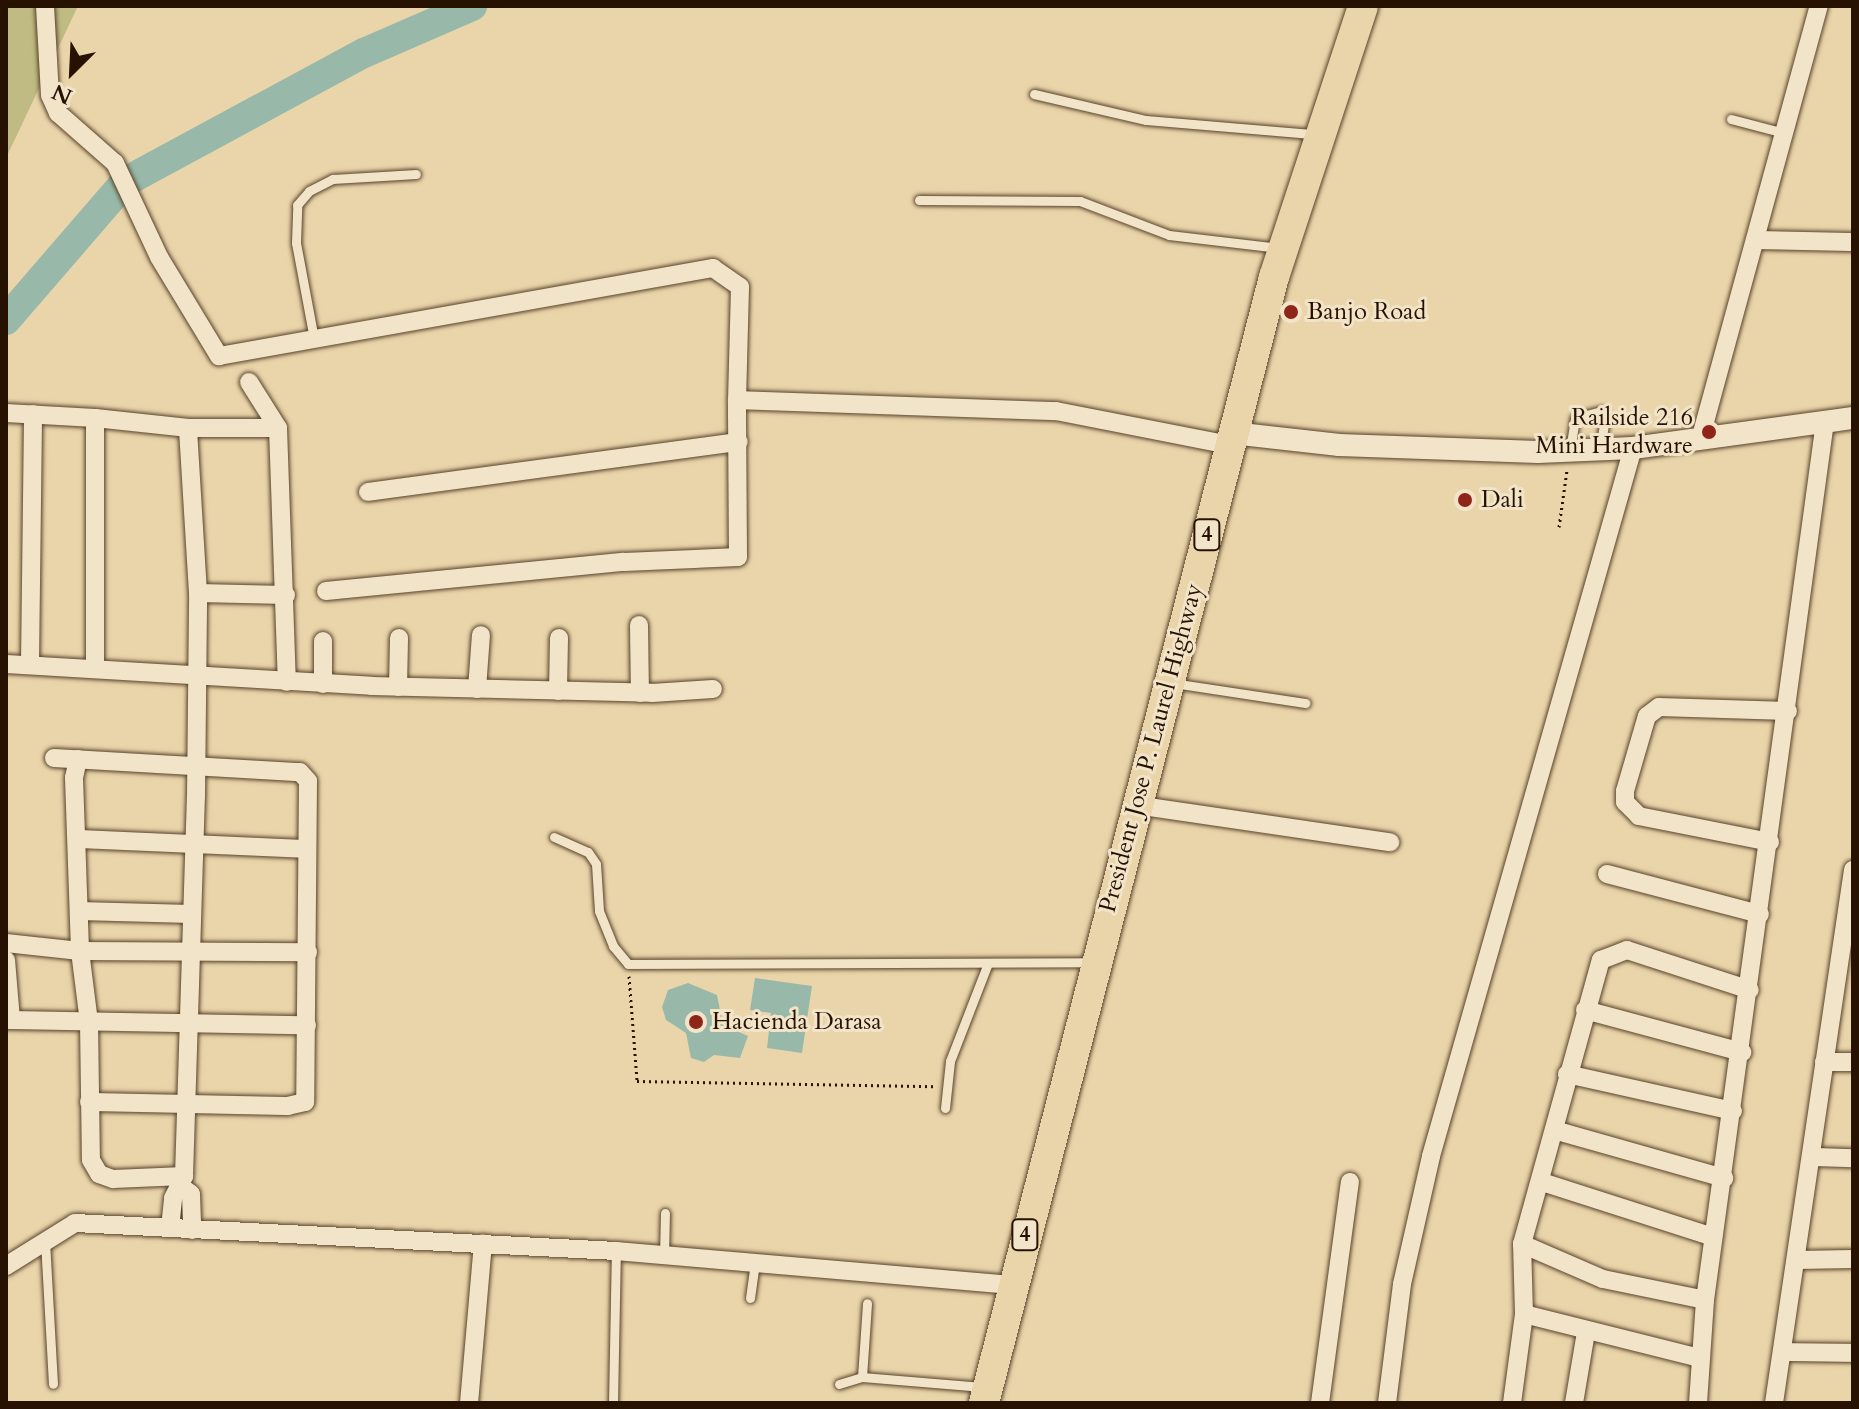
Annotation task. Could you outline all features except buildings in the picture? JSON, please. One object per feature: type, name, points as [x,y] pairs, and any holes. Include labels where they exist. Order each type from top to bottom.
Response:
[{"type":"highway","name":"President Jose P. Laurel Highway","points":[[986,1395],[1094,962],[1170,683],[1282,248],[1363,6]]},
{"type":"street","points":[[45,6],[50,95],[58,113],[115,163],[212,353],[233,357],[314,339],[713,268],[740,287],[738,557],[624,562],[326,591]]},
{"type":"street","points":[[1700,440],[1819,6]]},
{"type":"street","points":[[1755,240],[1853,242]]},
{"type":"street","points":[[249,382],[278,428],[287,682]]},
{"type":"street","points":[[737,400],[1056,411],[1231,439],[1453,452],[1633,448],[1853,418]]},
{"type":"street","points":[[6,413],[188,428],[278,428]]},
{"type":"street","points":[[30,664],[33,414]]},
{"type":"street","points":[[95,418],[95,666]]},
{"type":"street","points":[[1698,1403],[1699,1358],[1713,1237],[1742,1052],[1825,422]]},
{"type":"street","points":[[170,1228],[173,1198],[183,1182],[188,1104],[194,845],[198,593],[188,428]]},
{"type":"street","points":[[368,492],[739,442]]},
{"type":"street","points":[[1387,1403],[1402,1284],[1431,1156],[1633,448]]},
{"type":"street","points":[[198,593],[286,595]]},
{"type":"street","points":[[639,625],[640,693]]},
{"type":"street","points":[[477,689],[481,635]]},
{"type":"street","points":[[398,687],[399,638]]},
{"type":"street","points":[[558,691],[559,638]]},
{"type":"street","points":[[323,641],[323,684]]},
{"type":"street","points":[[6,664],[95,666],[196,679],[398,687],[640,693],[713,689]]},
{"type":"street","points":[[1770,842],[1639,816],[1625,802],[1625,791],[1647,716],[1659,707],[1788,711]]},
{"type":"street","points":[[54,758],[300,772],[308,781],[305,1102],[288,1106],[89,1102]]},
{"type":"street","points":[[78,759],[80,951],[89,1022],[91,1160],[99,1174],[113,1179],[183,1182]]},
{"type":"street","points":[[1135,805],[1390,842]]},
{"type":"street","points":[[77,839],[306,849]]},
{"type":"street","points":[[1774,1403],[1815,1157],[1824,1062],[1846,965],[1853,870]]},
{"type":"street","points":[[1607,874],[1760,914]]},
{"type":"street","points":[[79,911],[191,914]]},
{"type":"street","points":[[6,943],[80,951],[308,952]]},
{"type":"street","points":[[1512,1403],[1524,1314],[1522,1244],[1542,1182],[1567,1074],[1601,960],[1627,950],[1750,990]]},
{"type":"street","points":[[6,960],[9,1020],[307,1025]]},
{"type":"street","points":[[1585,1010],[1742,1052]]},
{"type":"street","points":[[1824,1062],[1853,1062]]},
{"type":"street","points":[[1567,1074],[1733,1111]]},
{"type":"street","points":[[1554,1130],[1724,1178]]},
{"type":"street","points":[[1815,1157],[1853,1158]]},
{"type":"street","points":[[183,1182],[191,1194],[192,1230]]},
{"type":"street","points":[[1320,1403],[1350,1182]]},
{"type":"street","points":[[1542,1182],[1713,1237]]},
{"type":"street","points":[[6,1266],[75,1223],[616,1251],[1012,1285]]},
{"type":"street","points":[[469,1403],[483,1244]]},
{"type":"street","points":[[1522,1244],[1603,1279],[1705,1300]]},
{"type":"street","points":[[1797,1260],[1853,1259]]},
{"type":"street","points":[[1524,1314],[1699,1358]]},
{"type":"street","points":[[1574,1403],[1586,1332]]},
{"type":"street","points":[[1782,1352],[1853,1353]]},
{"type":"lane","points":[[1034,94],[1146,120],[1318,135]]},
{"type":"lane","points":[[1731,119],[1784,133]]},
{"type":"lane","points":[[314,339],[296,243],[297,205],[309,191],[333,179],[416,174]]},
{"type":"lane","points":[[919,200],[1080,201],[1169,235],[1282,248]]},
{"type":"lane","points":[[1570,450],[1575,418],[1601,411],[1605,418],[1600,449]]},
{"type":"lane","points":[[1170,683],[1306,703]]},
{"type":"lane","points":[[554,837],[588,852],[596,864],[599,911],[613,946],[628,964],[1094,962]]},
{"type":"lane","points":[[945,1108],[950,1061],[988,963]]},
{"type":"lane","points":[[664,1256],[665,1213]]},
{"type":"lane","points":[[45,1241],[53,1384]]},
{"type":"lane","points":[[613,1403],[616,1251]]},
{"type":"lane","points":[[750,1298],[755,1264]]},
{"type":"lane","points":[[862,1377],[867,1303]]},
{"type":"lane","points":[[839,1384],[862,1377],[986,1395]]},
{"type":"path","points":[[1559,527],[1570,450]]},
{"type":"path","points":[[628,964],[637,1081],[880,1081],[947,1087]]},
{"type":"shaded area","points":[[6,6],[78,6],[6,158]]},
{"type":"shaded area","name":"Hacienda Darasa","points":[[755,978],[812,986],[802,1053],[767,1048],[771,1013],[750,1010]]},
{"type":"shaded area","name":"Hacienda Darasa","points":[[688,983],[717,995],[723,1025],[748,1036],[740,1058],[714,1055],[704,1062],[691,1058],[686,1033],[666,1020],[662,1007],[668,990]]},
{"type":"waterway","points":[[6,320],[125,182],[364,53],[472,6]]},
{"type":"place","name":"Banjo Road","points":[[1291,312]]},
{"type":"place","name":"Railside 216 Mini Hardware","points":[[1709,432]]},
{"type":"place","name":"Dali","points":[[1465,500]]},
{"type":"place","name":"Hacienda Darasa","points":[[696,1022]]}]
